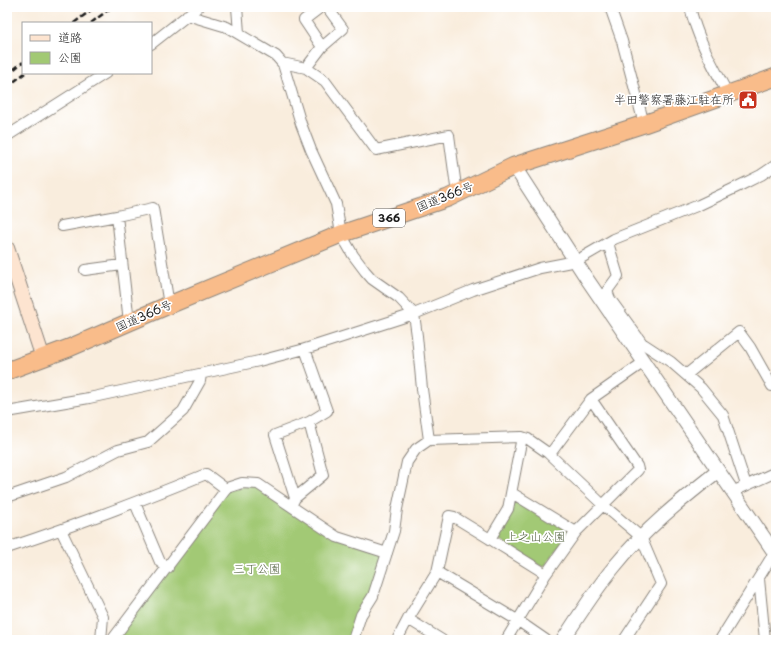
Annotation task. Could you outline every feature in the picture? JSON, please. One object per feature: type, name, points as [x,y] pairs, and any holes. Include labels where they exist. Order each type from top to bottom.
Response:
[{"type":"highway","name":"国道366号","points":[[7,371],[69,348],[341,234],[448,198],[514,166],[644,124],[776,77]]},
{"type":"main road","points":[[7,248],[42,358]]},
{"type":"street","points":[[237,7],[239,33]]},
{"type":"street","points":[[321,7],[304,20],[322,47]]},
{"type":"street","points":[[306,68],[322,47],[342,29],[327,7]]},
{"type":"street","points":[[610,7],[622,41],[644,124]]},
{"type":"street","points":[[690,7],[693,22],[702,44],[728,94]]},
{"type":"street","points":[[152,43],[193,10],[239,33],[276,56],[282,63],[301,124],[311,150],[336,204],[341,234],[353,255],[365,271],[399,298],[414,314],[429,440]]},
{"type":"street","points":[[282,63],[306,68],[325,81],[376,150],[449,135],[457,194]]},
{"type":"street","points":[[7,136],[104,74]]},
{"type":"street","points":[[7,412],[89,398],[259,361],[414,314],[473,290],[540,268],[576,261],[608,243],[706,202],[761,175],[776,165]]},
{"type":"street","points":[[514,166],[644,362],[775,553],[720,640]]},
{"type":"street","points":[[62,226],[153,208],[169,305]]},
{"type":"street","points":[[117,216],[129,322]]},
{"type":"street","points":[[608,243],[618,276],[607,291],[610,299],[642,343],[671,362],[701,388],[723,415],[746,485]]},
{"type":"street","points":[[85,270],[122,265]]},
{"type":"street","points":[[686,375],[739,332],[750,347],[772,386],[776,386]]},
{"type":"street","points":[[293,502],[275,435],[309,422],[327,411],[305,348]]},
{"type":"street","points":[[550,454],[591,399],[644,362]]},
{"type":"street","points":[[7,497],[66,476],[118,450],[148,442],[183,411],[200,381],[202,374]]},
{"type":"street","points":[[506,640],[546,574],[576,532],[638,470],[638,466],[591,399]]},
{"type":"street","points":[[293,502],[323,475],[309,422]]},
{"type":"street","points":[[490,538],[508,509],[522,437]]},
{"type":"street","points":[[353,640],[361,615],[372,596],[387,553],[394,531],[397,509],[408,462],[416,449],[429,440],[522,437],[528,439],[550,454],[603,505],[641,537],[661,584],[624,640]]},
{"type":"street","points":[[563,640],[596,589],[615,565],[641,537],[676,504],[718,471]]},
{"type":"street","points":[[732,492],[776,472]]},
{"type":"street","points":[[7,548],[135,503],[206,474],[226,489]]},
{"type":"street","points":[[112,640],[168,568],[226,489],[242,483],[258,484],[293,502],[338,537],[387,553]]},
{"type":"street","points":[[512,493],[576,532]]},
{"type":"street","points":[[135,503],[160,562],[168,568]]},
{"type":"street","points":[[397,640],[437,572],[449,516],[454,517],[490,538],[546,574]]},
{"type":"street","points":[[60,530],[103,617],[101,640]]},
{"type":"street","points":[[437,572],[517,620],[546,640]]},
{"type":"street","points":[[759,579],[765,640]]},
{"type":"street","points":[[408,620],[442,640]]},
{"type":"green space","name":"三丁公園","points":[[258,484],[337,537],[387,553],[353,640],[112,640],[226,489]]},
{"type":"green space","name":"上之山公園","points":[[513,500],[517,500],[569,531],[569,534],[545,566],[542,567],[497,538],[496,534]]},
{"type":"railway","points":[[75,22],[95,7]]},
{"type":"railway","points":[[92,22],[112,7]]},
{"type":"railway","points":[[7,75],[22,63]]},
{"type":"railway","points":[[7,87],[24,74]]},
{"type":"place","name":"半田警察署藤江駐在所","points":[[748,100]]}]
